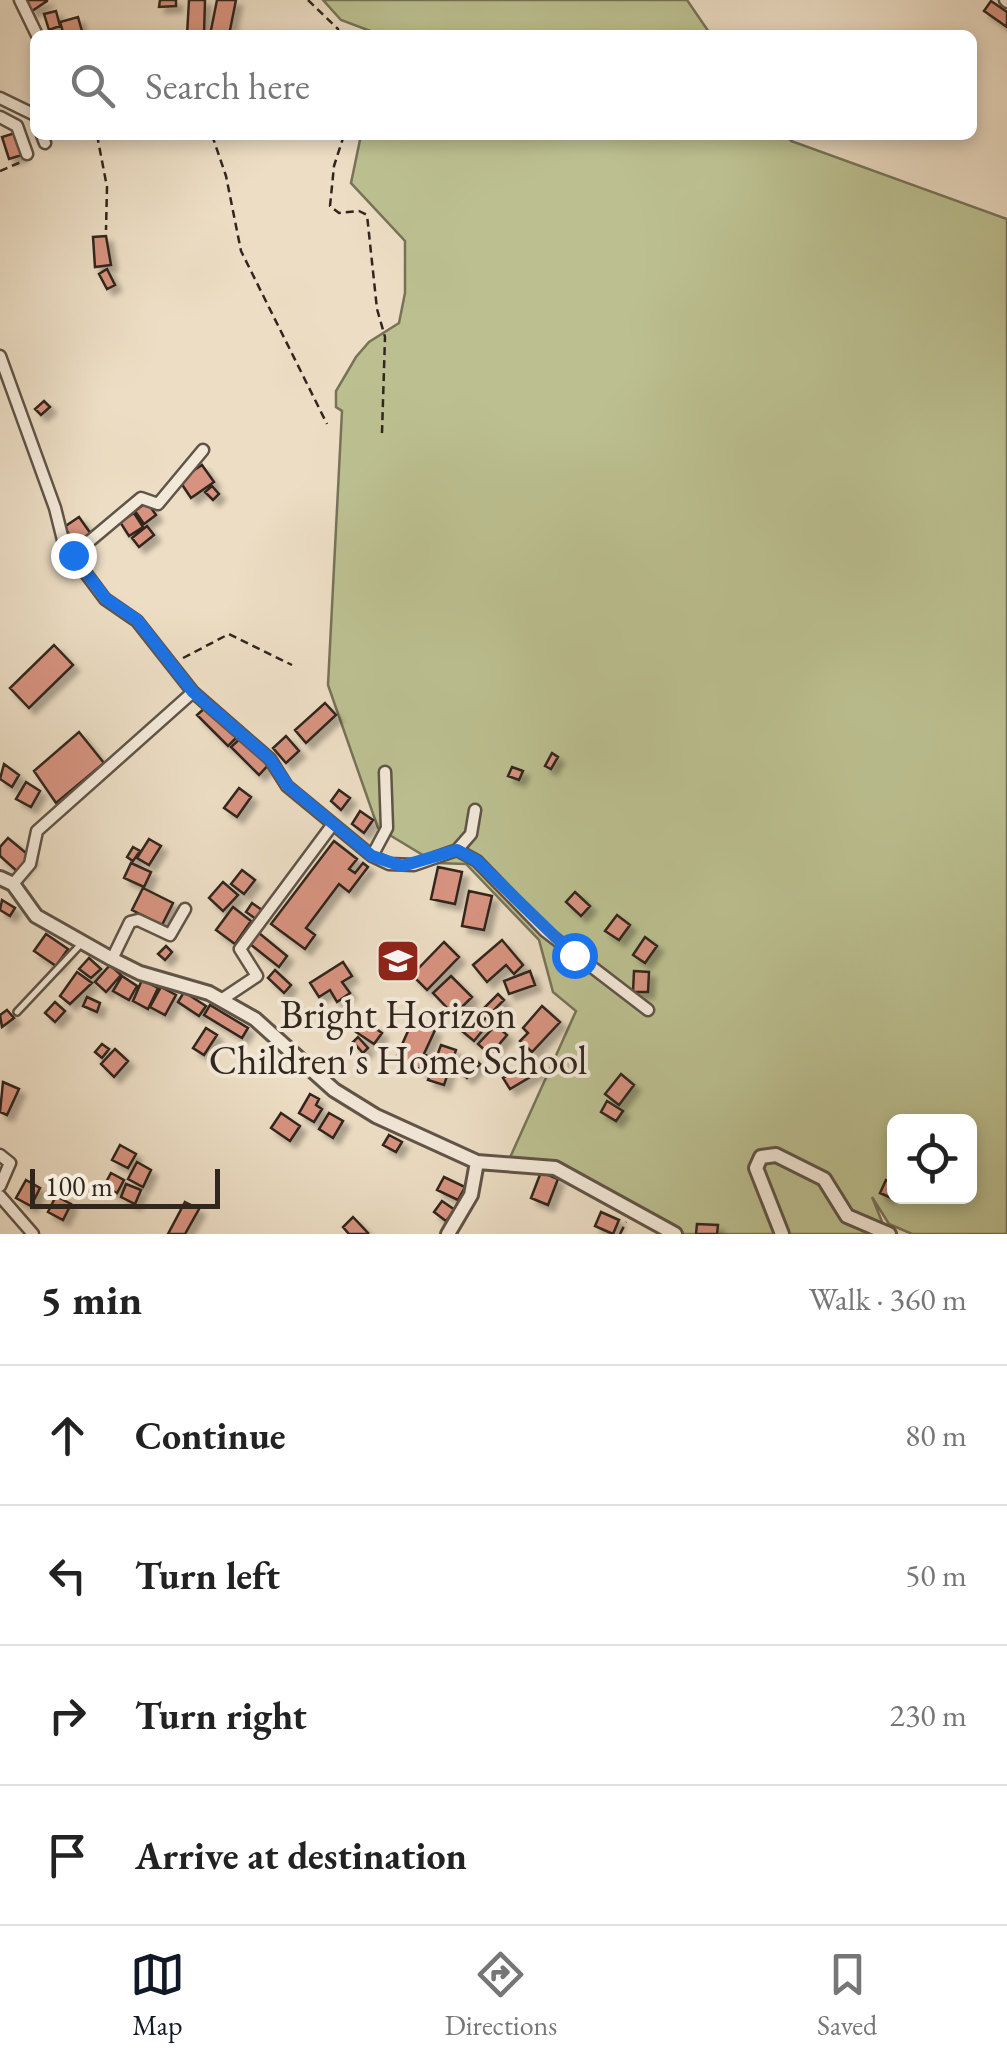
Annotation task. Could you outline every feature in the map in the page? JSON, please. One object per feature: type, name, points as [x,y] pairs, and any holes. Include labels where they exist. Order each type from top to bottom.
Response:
[{"type":"street","points":[[20,0],[35,30]]},
{"type":"street","points":[[0,98],[30,112]]},
{"type":"street","points":[[0,116],[17,126],[27,154]]},
{"type":"street","points":[[0,356],[55,508],[64,544],[106,599],[137,620],[193,692],[270,759],[283,782],[372,856],[402,866],[457,850],[471,834],[475,810]]},
{"type":"street","points":[[73,555],[141,498],[158,504],[203,450]]},
{"type":"street","points":[[193,692],[37,831],[30,864],[6,881],[36,916],[140,973],[190,985],[255,1019],[334,1090],[376,1116],[477,1162],[555,1168],[675,1234]]},
{"type":"street","points":[[372,856],[387,828],[386,772]]},
{"type":"street","points":[[222,1000],[256,976],[240,949],[333,824]]},
{"type":"street","points":[[457,850],[477,861],[546,932],[648,1010]]},
{"type":"street","points":[[112,959],[130,922],[138,920],[170,934],[185,910]]},
{"type":"street","points":[[0,1154],[10,1163],[0,1186]]},
{"type":"street","points":[[782,1234],[756,1168],[761,1157],[776,1155],[814,1174],[824,1180],[846,1216],[890,1234]]},
{"type":"street","points":[[448,1234],[471,1195],[477,1162]]},
{"type":"street","points":[[0,1196],[33,1234]]},
{"type":"lane","points":[[16,1012],[83,942]]},
{"type":"path","points":[[308,0],[338,30]]},
{"type":"path","points":[[99,140],[108,187],[106,230]]},
{"type":"path","points":[[214,140],[226,176],[241,251],[327,424]]},
{"type":"path","points":[[342,140],[334,166],[330,206],[339,213],[359,211],[368,216],[376,310],[384,337],[382,434]]},
{"type":"path","points":[[0,171],[29,158],[27,154]]},
{"type":"path","points":[[173,664],[229,634],[292,665]]},
{"type":"path","points":[[620,1234],[631,1213]]},
{"type":"green space","points":[[323,0],[687,0],[708,30],[368,30],[341,20]]},
{"type":"green space","points":[[360,140],[790,140],[1007,219],[1007,1234],[912,1234],[889,1224],[872,1197],[887,1234],[677,1234],[555,1169],[508,1162],[576,1011],[553,992],[539,940],[466,864],[436,863],[378,828],[328,685],[342,411],[336,407],[336,391],[369,342],[399,323],[405,293],[405,241],[351,183]]},
{"type":"building","points":[[25,0],[47,0],[47,1],[32,11]]},
{"type":"building","points":[[160,0],[176,0],[176,6],[159,7]]},
{"type":"building","points":[[189,0],[205,0],[204,30],[187,30]]},
{"type":"building","points":[[217,0],[236,0],[230,30],[211,30]]},
{"type":"building","points":[[991,1],[1007,12],[1007,27],[984,11]]},
{"type":"building","points":[[56,11],[60,26],[49,30],[44,14]]},
{"type":"building","points":[[78,17],[82,30],[62,30],[60,22]]},
{"type":"building","points":[[15,133],[22,155],[9,159],[2,137]]},
{"type":"building","points":[[106,236],[111,265],[95,267],[93,237]]},
{"type":"building","points":[[107,269],[115,285],[107,289],[99,274]]},
{"type":"building","points":[[44,401],[50,407],[41,415],[35,409]]},
{"type":"building","points":[[202,465],[214,482],[191,498],[179,480]]},
{"type":"building","points":[[212,486],[219,494],[213,500],[205,492]]},
{"type":"building","points":[[147,502],[156,515],[144,524],[135,511]]},
{"type":"building","points":[[134,513],[143,527],[129,536],[120,522]]},
{"type":"building","points":[[79,517],[91,534],[76,544],[64,527]]},
{"type":"building","points":[[147,526],[154,535],[139,547],[132,538]]},
{"type":"building","points":[[54,645],[73,665],[29,708],[10,688]]},
{"type":"building","points":[[325,703],[336,715],[306,743],[295,730]]},
{"type":"building","points":[[208,705],[239,735],[228,746],[197,715]]},
{"type":"building","points":[[79,732],[104,763],[56,803],[34,771]]},
{"type":"building","points":[[243,736],[270,763],[259,775],[231,747]]},
{"type":"building","points":[[286,736],[299,751],[286,763],[273,748]]},
{"type":"building","points":[[552,753],[558,757],[551,769],[545,766]]},
{"type":"building","points":[[4,764],[19,775],[12,787],[0,779]]},
{"type":"building","points":[[512,767],[523,771],[519,780],[508,776]]},
{"type":"building","points":[[26,782],[40,791],[31,807],[16,799]]},
{"type":"building","points":[[239,788],[251,797],[237,817],[224,808]]},
{"type":"building","points":[[339,790],[350,798],[341,810],[331,801]]},
{"type":"building","points":[[360,811],[373,820],[364,833],[352,824]]},
{"type":"building","points":[[8,838],[32,858],[19,873],[0,856],[0,847]]},
{"type":"building","points":[[149,839],[161,846],[149,865],[137,858]]},
{"type":"building","points":[[334,841],[357,859],[349,869],[355,873],[363,863],[368,867],[349,892],[339,884],[306,928],[315,935],[305,949],[271,924]]},
{"type":"building","points":[[133,847],[140,851],[133,861],[127,857]]},
{"type":"building","points":[[131,863],[151,872],[144,887],[124,878]]},
{"type":"building","points":[[438,867],[462,872],[455,904],[431,899]]},
{"type":"building","points":[[242,870],[255,880],[244,894],[231,884]]},
{"type":"building","points":[[223,882],[238,895],[223,911],[209,898]]},
{"type":"building","points":[[143,888],[173,903],[162,925],[132,910]]},
{"type":"building","points":[[469,891],[492,896],[484,930],[462,926]]},
{"type":"building","points":[[575,892],[590,906],[581,916],[566,902]]},
{"type":"building","points":[[2,900],[15,908],[10,916],[0,910]]},
{"type":"building","points":[[252,903],[262,910],[256,919],[246,912]]},
{"type":"building","points":[[233,907],[251,921],[235,944],[216,930]]},
{"type":"building","points":[[617,915],[630,925],[619,940],[605,931]]},
{"type":"building","points":[[259,933],[287,956],[279,967],[250,944]]},
{"type":"building","points":[[46,934],[68,949],[56,966],[34,951]]},
{"type":"building","points":[[645,937],[657,946],[645,963],[633,955]]},
{"type":"building","points":[[502,940],[523,965],[514,974],[506,965],[487,982],[473,965]]},
{"type":"building","points":[[444,942],[459,957],[427,990],[412,975]]},
{"type":"building","points":[[166,946],[172,952],[165,960],[158,954]]},
{"type":"building","points":[[89,958],[101,969],[91,978],[79,969]]},
{"type":"building","points":[[343,962],[352,976],[342,982],[350,993],[337,1002],[330,990],[319,997],[310,983]]},
{"type":"building","points":[[110,965],[121,975],[106,992],[95,982]]},
{"type":"building","points":[[275,970],[291,985],[284,993],[268,978]]},
{"type":"building","points":[[530,971],[535,985],[509,994],[504,981]]},
{"type":"building","points":[[634,971],[649,972],[648,992],[633,992]]},
{"type":"building","points":[[77,972],[92,983],[70,1004],[60,996]]},
{"type":"building","points":[[122,976],[137,986],[129,1000],[113,991]]},
{"type":"building","points":[[451,976],[472,997],[454,1015],[433,993]]},
{"type":"building","points":[[142,980],[158,988],[148,1009],[133,1001]]},
{"type":"building","points":[[161,987],[176,995],[165,1015],[150,1007]]},
{"type":"building","points":[[184,992],[206,1006],[199,1016],[178,1002]]},
{"type":"building","points":[[498,994],[504,1000],[479,1025],[473,1019]]},
{"type":"building","points":[[87,997],[100,1003],[97,1012],[83,1006]]},
{"type":"building","points":[[55,1002],[65,1011],[55,1022],[45,1013]]},
{"type":"building","points":[[210,1005],[248,1028],[242,1038],[204,1015]]},
{"type":"building","points":[[542,1006],[560,1022],[532,1052],[520,1041],[528,1033],[523,1028]]},
{"type":"building","points":[[7,1010],[14,1018],[2,1027],[0,1015]]},
{"type":"building","points":[[465,1015],[483,1030],[474,1041],[456,1026]]},
{"type":"building","points":[[364,1020],[382,1033],[374,1044],[356,1032]]},
{"type":"building","points":[[413,1020],[435,1030],[424,1054],[430,1057],[424,1071],[396,1058]]},
{"type":"building","points":[[496,1025],[507,1035],[490,1055],[478,1044]]},
{"type":"building","points":[[206,1028],[217,1035],[204,1055],[193,1048]]},
{"type":"building","points":[[358,1037],[368,1048],[363,1053],[353,1042]]},
{"type":"building","points":[[102,1044],[109,1049],[102,1058],[95,1052]]},
{"type":"building","points":[[441,1045],[456,1050],[444,1085],[428,1080]]},
{"type":"building","points":[[115,1049],[128,1061],[114,1077],[101,1064]]},
{"type":"building","points":[[470,1055],[480,1064],[467,1078],[456,1068]]},
{"type":"building","points":[[536,1059],[542,1070],[510,1089],[503,1078]]},
{"type":"building","points":[[621,1074],[634,1085],[619,1105],[605,1094]]},
{"type":"building","points":[[3,1082],[19,1089],[7,1115],[0,1112]]},
{"type":"building","points":[[310,1094],[319,1099],[316,1105],[322,1109],[314,1122],[299,1113]]},
{"type":"building","points":[[607,1101],[623,1111],[616,1121],[601,1112]]},
{"type":"building","points":[[281,1113],[300,1126],[290,1141],[271,1128]]},
{"type":"building","points":[[329,1113],[343,1121],[333,1138],[319,1129]]},
{"type":"building","points":[[389,1135],[402,1142],[396,1152],[383,1145]]},
{"type":"building","points":[[120,1145],[136,1154],[128,1168],[112,1160]]},
{"type":"building","points":[[137,1162],[151,1170],[143,1187],[128,1179]]},
{"type":"building","points":[[541,1172],[558,1179],[548,1205],[531,1198]]},
{"type":"building","points":[[111,1173],[124,1180],[117,1193],[104,1186]]},
{"type":"building","points":[[444,1177],[465,1187],[458,1200],[437,1190]]},
{"type":"building","points":[[26,1180],[40,1188],[31,1206],[16,1198]]},
{"type":"building","points":[[886,1180],[887,1180],[887,1196],[880,1193]]},
{"type":"building","points":[[126,1184],[141,1190],[135,1204],[121,1197]]},
{"type":"building","points":[[56,1196],[71,1204],[63,1220],[48,1212]]},
{"type":"building","points":[[442,1201],[455,1210],[446,1221],[434,1212]]},
{"type":"building","points":[[185,1202],[199,1209],[185,1234],[168,1234]]},
{"type":"building","points":[[601,1212],[619,1220],[613,1234],[595,1226]]},
{"type":"building","points":[[353,1217],[367,1234],[349,1234],[343,1227]]},
{"type":"building","points":[[697,1224],[718,1225],[717,1234],[696,1234]]},
{"type":"place","name":"Bright Horizon Children's Home School","points":[[398,961]]},
{"type":"route","points":[[73,555],[106,599],[137,620],[193,692],[270,759],[283,782],[372,856],[402,866],[457,850],[477,861],[574,955]]}]
